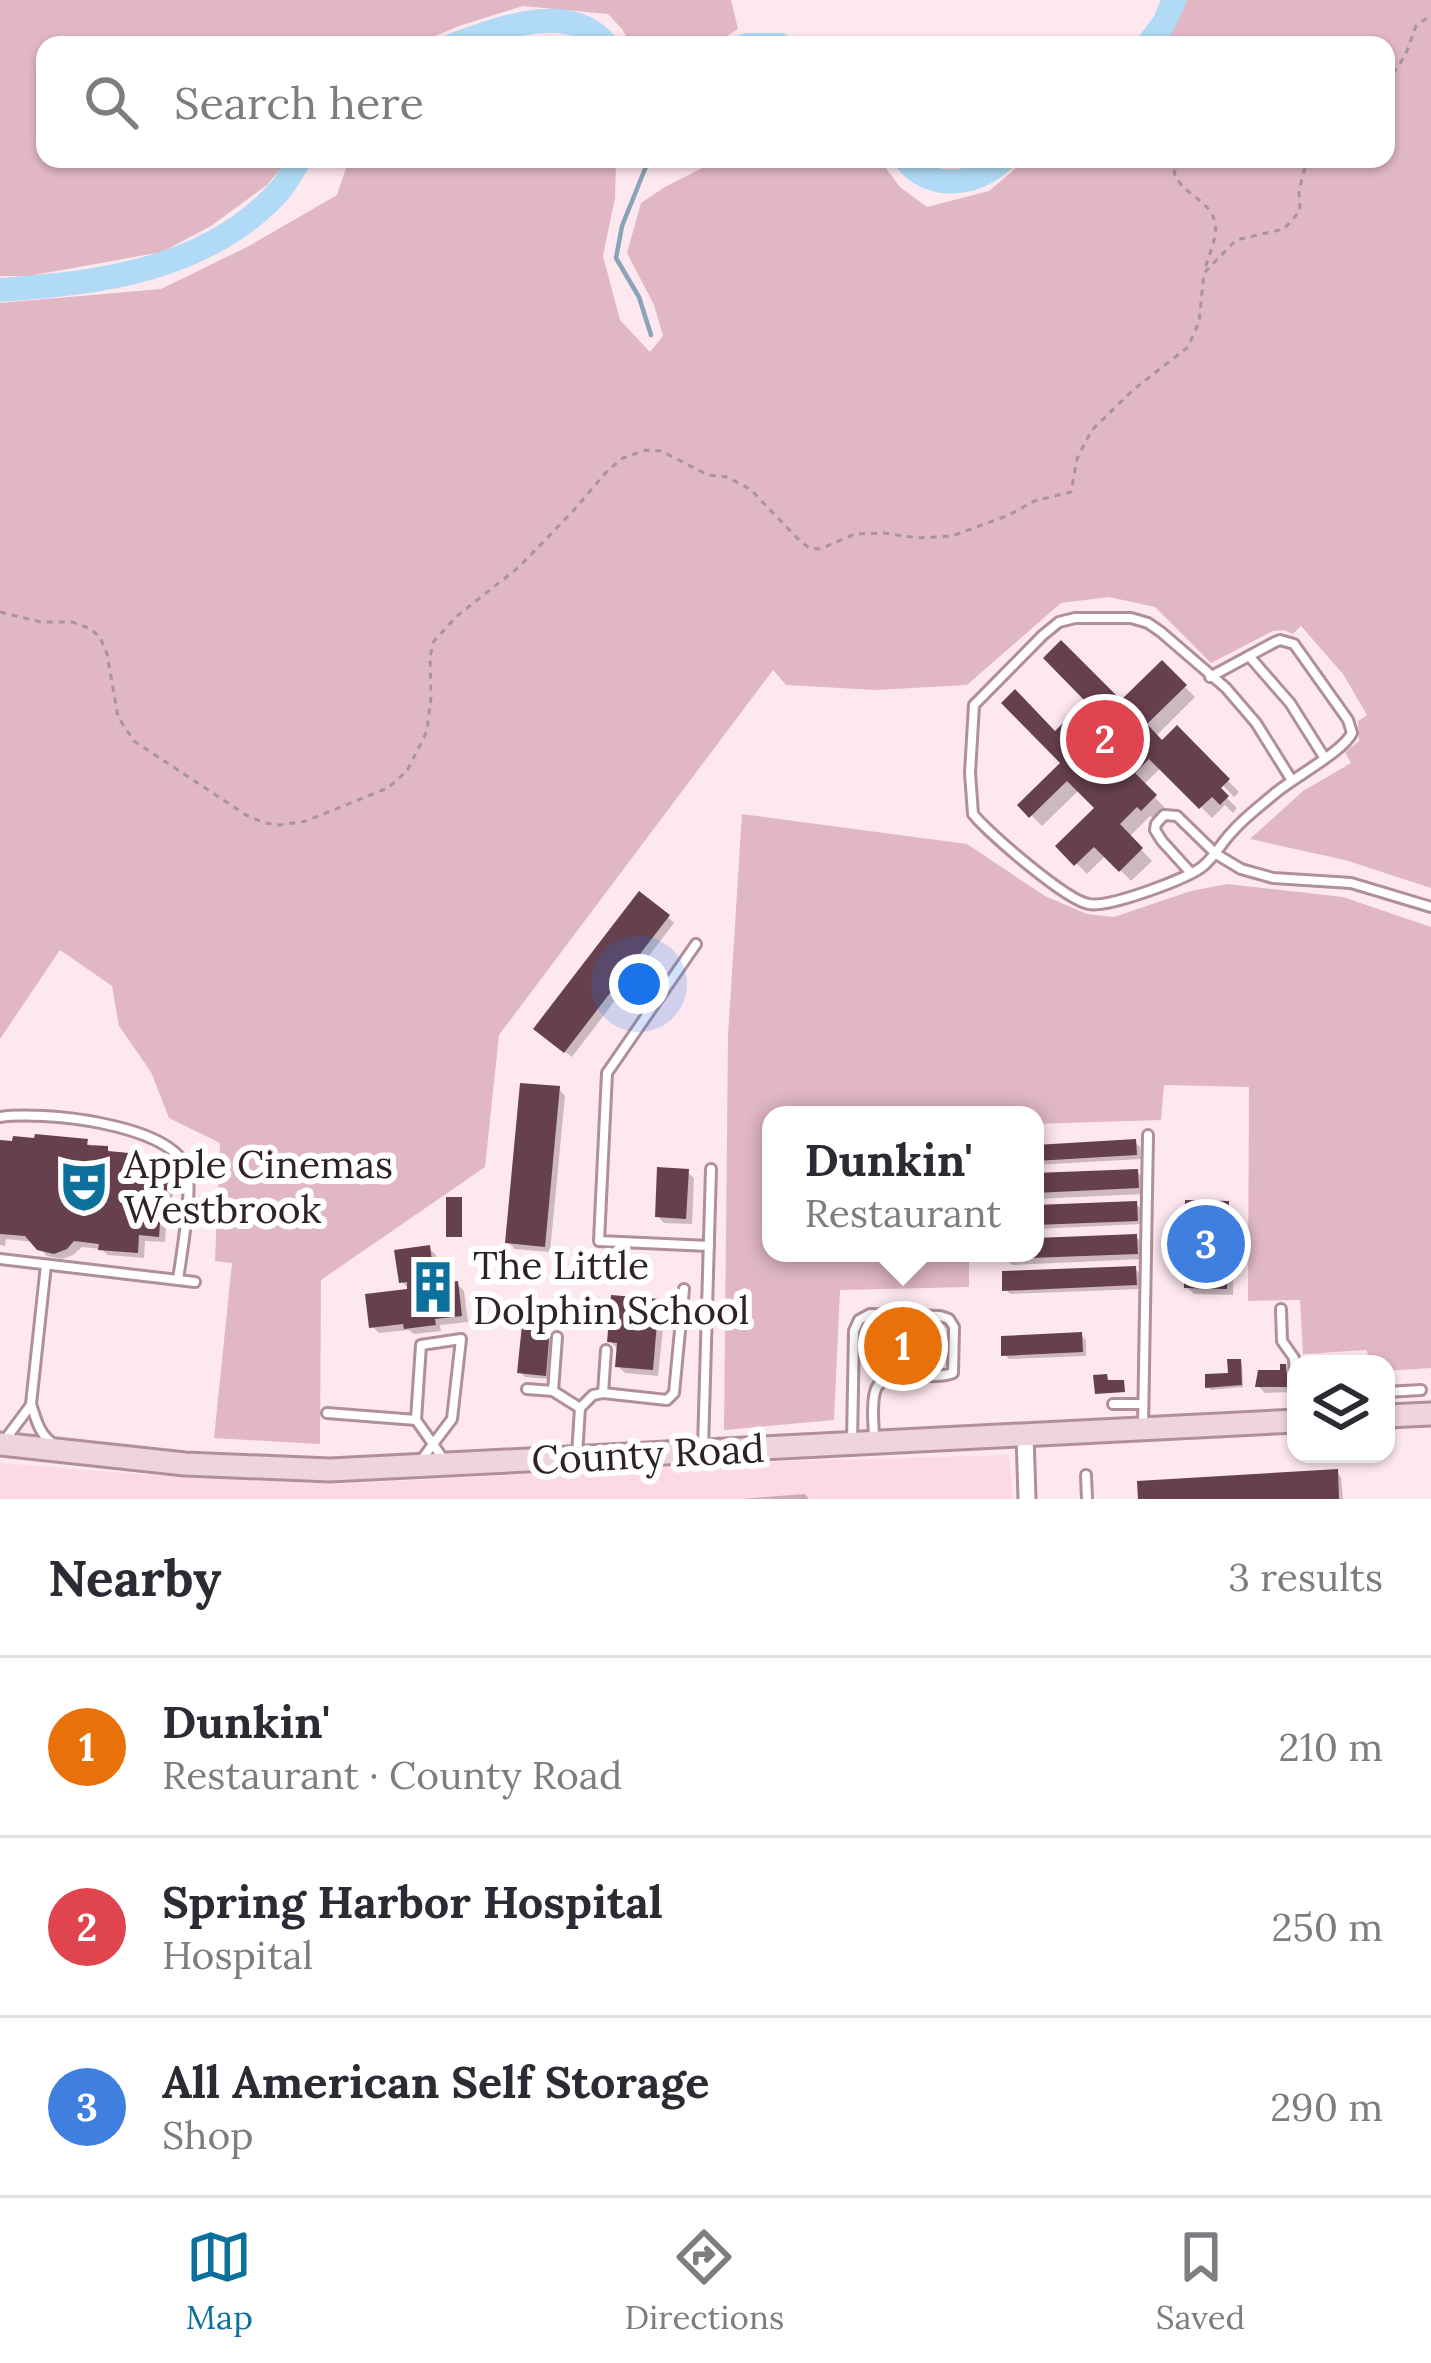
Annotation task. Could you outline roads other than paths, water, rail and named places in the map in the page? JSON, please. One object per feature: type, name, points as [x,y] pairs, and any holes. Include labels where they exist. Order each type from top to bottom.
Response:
[{"type":"main road","points":[[1395,1416],[1431,1414]]},
{"type":"main road","name":"County Road","points":[[1,1444],[184,1464],[330,1470],[1287,1421]]},
{"type":"street","points":[[1024,1434],[1027,1499]]},
{"type":"lane","points":[[1210,676],[1280,640],[1294,644],[1352,727],[1346,744],[1291,779],[1231,832],[1200,869],[1125,898],[1088,904],[1013,852],[973,814],[974,705],[1059,622],[1075,618],[1131,618],[1161,632],[1210,676],[1226,688],[1256,723],[1291,779]]},
{"type":"lane","points":[[1249,656],[1290,703],[1324,758]]},
{"type":"lane","points":[[1191,873],[1158,836],[1156,824],[1164,815],[1177,816],[1216,854],[1241,868],[1273,878],[1351,883],[1431,907]]},
{"type":"lane","points":[[696,944],[607,1073],[599,1241],[709,1246]]},
{"type":"lane","points":[[0,1117],[18,1114],[89,1120],[158,1142],[177,1154],[188,1170],[178,1280]]},
{"type":"lane","points":[[1143,1428],[1148,1135]]},
{"type":"lane","points":[[703,1450],[711,1169]]},
{"type":"lane","points":[[0,1259],[195,1282]]},
{"type":"lane","points":[[46,1264],[32,1404],[44,1437],[62,1450]]},
{"type":"lane","points":[[576,1456],[580,1408],[593,1395],[662,1400],[674,1393],[684,1289]]},
{"type":"lane","points":[[1281,1309],[1282,1341],[1292,1355]]},
{"type":"lane","points":[[870,1315],[949,1319],[954,1327],[953,1373],[880,1381],[874,1389],[863,1442],[854,1331],[859,1320],[870,1315]]},
{"type":"lane","points":[[553,1390],[557,1337]]},
{"type":"lane","points":[[416,1467],[433,1444],[452,1418],[461,1339],[421,1346],[416,1420],[433,1444],[447,1466]]},
{"type":"lane","points":[[602,1393],[606,1350]]},
{"type":"lane","points":[[527,1389],[553,1390],[580,1408]]},
{"type":"lane","points":[[1395,1391],[1421,1390]]},
{"type":"lane","points":[[1113,1404],[1143,1403]]},
{"type":"lane","points":[[1,1444],[32,1404]]},
{"type":"lane","points":[[327,1413],[416,1420]]},
{"type":"lane","points":[[1086,1475],[1087,1499]]},
{"type":"waterway","points":[[1154,36],[1174,0]]},
{"type":"waterway","points":[[480,36],[554,21],[574,24],[597,36]]},
{"type":"waterway","points":[[0,290],[114,276],[187,255],[252,217],[294,168]]},
{"type":"waterway","points":[[645,168],[622,226],[616,258],[639,297],[651,335]]},
{"type":"waterway","points":[[913,168],[927,177],[954,182],[993,168]]},
{"type":"place","name":"Spring Harbor Hospital","points":[[1105,739]]},
{"type":"place","name":"Apple Cinemas Westbrook","points":[[84,1186]]},
{"type":"place","name":"All American Self Storage","points":[[1206,1244]]},
{"type":"place","name":"The Little Dolphin School","points":[[433,1287]]},
{"type":"place","name":"Dunkin'","points":[[903,1346]]}]
